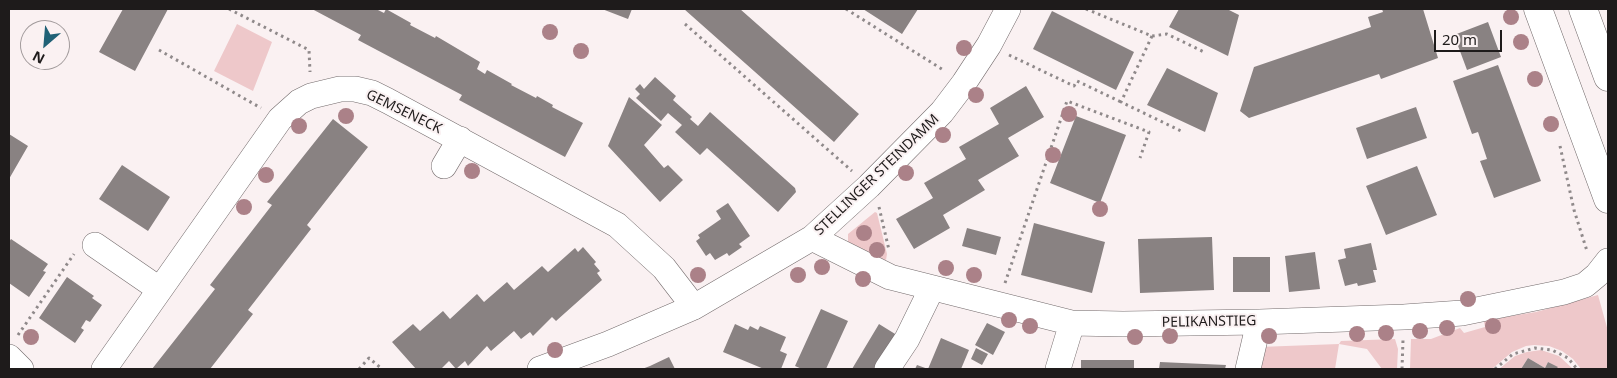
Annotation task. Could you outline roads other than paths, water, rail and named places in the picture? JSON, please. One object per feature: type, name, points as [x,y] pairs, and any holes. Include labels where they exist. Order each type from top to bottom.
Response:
[{"type":"main road","points":[[1538,9],[1608,199]]},
{"type":"main road","points":[[1583,9],[1608,77]]},
{"type":"street","name":"STELLINGER STEINDAMM","points":[[540,369],[608,344],[694,307],[812,238],[869,186],[942,112],[964,83],[1008,9]]},
{"type":"street","name":"GEMSENECK","points":[[104,369],[280,119],[299,102],[311,96],[340,89],[355,89],[372,93],[617,225],[664,268],[694,307]]},
{"type":"street","points":[[444,166],[460,139]]},
{"type":"street","name":"PELIKANSTIEG","points":[[812,238],[890,277],[1072,323],[1259,322],[1462,313],[1564,292],[1585,285],[1597,276],[1598,257]]},
{"type":"street","points":[[95,245],[159,289]]},
{"type":"street","points":[[887,369],[907,338],[932,288]]},
{"type":"street","points":[[1248,369],[1259,322]]},
{"type":"street","points":[[1058,369],[1072,323]]},
{"type":"street","points":[[12,348],[21,369]]}]
